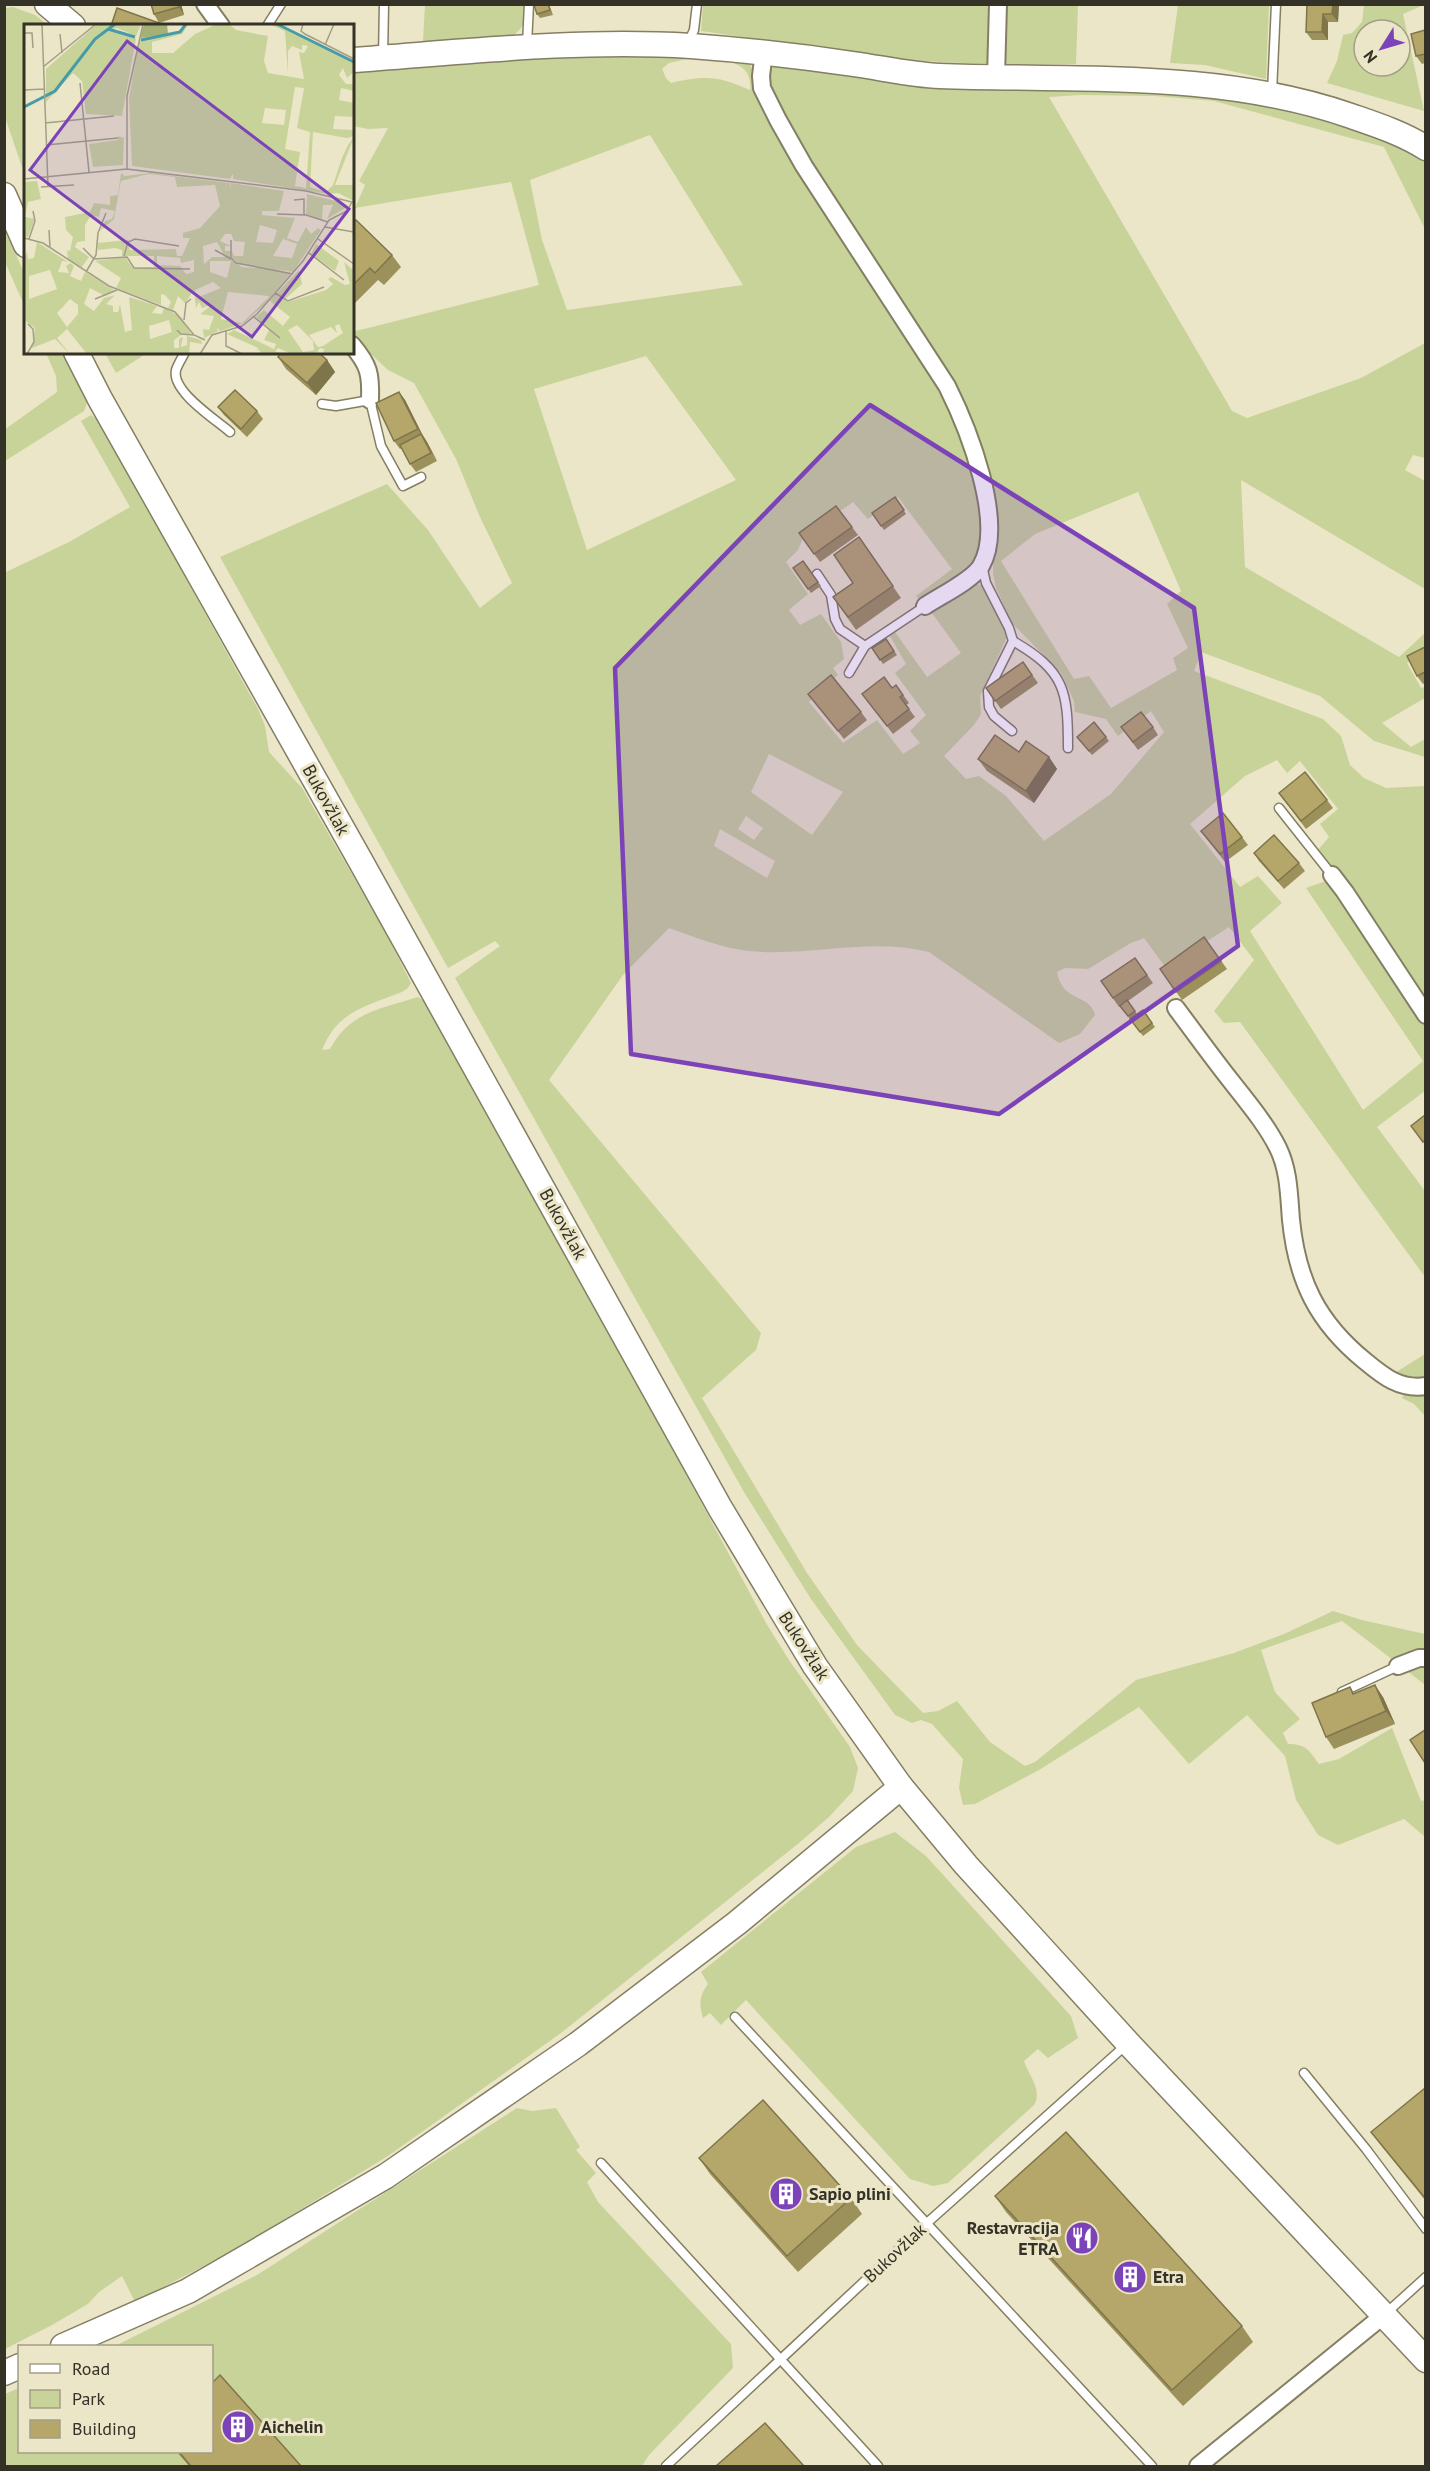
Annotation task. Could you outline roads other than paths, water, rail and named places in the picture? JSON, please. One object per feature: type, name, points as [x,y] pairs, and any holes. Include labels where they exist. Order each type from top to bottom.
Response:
[{"type":"main road","points":[[47,4],[71,24]]},
{"type":"main road","points":[[354,60],[527,48],[620,45],[687,46],[764,51],[937,76],[1137,79],[1232,88],[1320,105],[1404,134],[1425,148]]},
{"type":"main road","points":[[4,195],[24,240]]},
{"type":"main road","name":"Bukovžlak","points":[[77,354],[100,399],[360,860],[720,1508],[815,1666],[901,1787],[966,1865],[1128,2043],[1425,2360]]},
{"type":"main road","points":[[65,2345],[188,2291],[386,2176],[578,2044],[737,1923],[901,1787]]},
{"type":"main road","points":[[4,2373],[18,2367]]},
{"type":"street","points":[[205,4],[220,24]]},
{"type":"street","points":[[996,76],[998,4]]},
{"type":"street","points":[[764,51],[762,88],[778,120],[947,387],[963,418],[984,483],[990,528],[982,565],[976,573],[925,606]]},
{"type":"street","points":[[354,347],[366,362],[370,378],[370,400]]},
{"type":"street","points":[[1332,875],[1425,1015]]},
{"type":"street","points":[[1176,1008],[1258,1116],[1279,1150],[1288,1181],[1295,1255],[1303,1282],[1331,1328],[1382,1376],[1404,1386],[1425,1386]]},
{"type":"street","points":[[1398,1666],[1425,1658]]},
{"type":"street","points":[[1198,2466],[1384,2315]]},
{"type":"lane","points":[[268,24],[281,4]]},
{"type":"lane","points":[[383,58],[384,4]]},
{"type":"lane","points":[[527,48],[530,30],[529,4]]},
{"type":"lane","points":[[687,46],[694,30],[697,4]]},
{"type":"lane","points":[[1272,96],[1276,4]]},
{"type":"lane","points":[[184,354],[176,371],[178,386],[230,432]]},
{"type":"lane","points":[[322,404],[336,406],[370,400],[381,446],[403,486],[421,477]]},
{"type":"lane","points":[[982,565],[986,583],[1010,628],[1012,641],[988,691],[989,707],[994,716],[1012,731]]},
{"type":"lane","points":[[817,573],[831,596],[835,619],[840,629],[865,646]]},
{"type":"lane","points":[[849,673],[865,646],[925,606]]},
{"type":"lane","points":[[1012,641],[1031,652],[1045,664],[1056,675],[1064,690],[1068,708],[1068,748]]},
{"type":"lane","points":[[1279,808],[1332,875]]},
{"type":"lane","points":[[1336,1695],[1398,1666]]},
{"type":"lane","points":[[735,2017],[1152,2466]]},
{"type":"lane","name":"Bukovžlak","points":[[666,2466],[927,2223],[1128,2043]]},
{"type":"lane","points":[[1304,2073],[1366,2149],[1425,2229]]},
{"type":"lane","points":[[601,2163],[878,2466]]},
{"type":"lane","points":[[1384,2315],[1425,2277]]},
{"type":"place","name":"Sapio plini","points":[[786,2194]]},
{"type":"place","name":"Restavracija ETRA","points":[[1082,2238]]},
{"type":"place","name":"Etra","points":[[1130,2277]]},
{"type":"place","name":"Aichelin","points":[[238,2427]]}]
